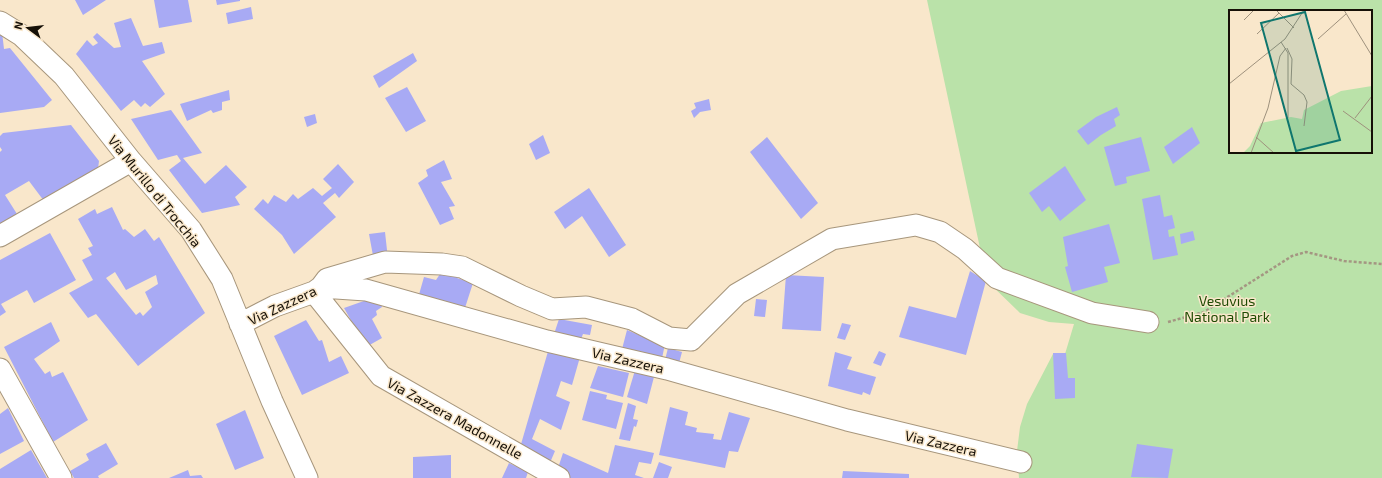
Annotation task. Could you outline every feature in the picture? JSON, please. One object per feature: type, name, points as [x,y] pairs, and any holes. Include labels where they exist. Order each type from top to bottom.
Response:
[{"type":"street","name":"Via Murillo di Trocchia","points":[[0,22],[21,35],[64,76],[131,161],[191,230],[222,279],[307,478]]},
{"type":"street","points":[[0,236],[131,161]]},
{"type":"street","points":[[318,289],[327,279],[384,262],[442,264],[462,267],[521,296],[552,309],[586,307],[632,319],[669,338],[691,340],[737,294],[832,239],[916,225],[940,232],[965,250],[997,278],[1092,313],[1148,322]]},
{"type":"street","name":"Via Zazzera","points":[[240,324],[275,306],[318,289],[366,290],[547,341],[667,369],[846,420],[1020,462]]},
{"type":"street","name":"Via Zazzera Madonnelle","points":[[318,289],[381,376],[559,478]]},
{"type":"street","points":[[0,370],[61,478]]},
{"type":"path","points":[[1148,322],[1171,322],[1204,312],[1292,256],[1306,252],[1344,261],[1382,264]]},
{"type":"green space","name":"Vesuvius National Park","points":[[927,0],[1382,0],[1382,478],[1019,478],[1017,451],[1020,427],[1027,404],[1053,354],[1065,354],[1074,324],[1049,322],[1020,313],[987,281]]},
{"type":"building","points":[[75,0],[106,0],[83,15]]},
{"type":"building","points":[[154,0],[188,0],[192,22],[159,28]]},
{"type":"building","points":[[216,0],[240,0],[240,1],[217,5]]},
{"type":"building","points":[[251,7],[253,19],[228,24],[226,13]]},
{"type":"building","points":[[131,18],[143,46],[162,42],[165,53],[142,61],[165,94],[150,107],[145,103],[141,107],[134,100],[121,111],[76,54],[87,40],[93,46],[98,43],[93,37],[97,33],[114,48],[121,47],[114,23]]},
{"type":"building","points":[[0,32],[2,32],[4,49],[10,48],[52,100],[44,107],[0,113]]},
{"type":"building","points":[[413,53],[417,61],[379,88],[373,76]]},
{"type":"building","points":[[407,87],[426,121],[406,132],[385,98]]},
{"type":"building","points":[[229,90],[230,100],[222,102],[222,110],[213,113],[211,110],[187,121],[180,104]]},
{"type":"building","points":[[709,99],[711,110],[700,112],[694,118],[691,111],[696,108],[694,103]]},
{"type":"building","points":[[1117,107],[1120,115],[1114,119],[1116,126],[1088,145],[1077,131],[1096,117]]},
{"type":"building","points":[[171,110],[202,153],[183,158],[205,184],[226,165],[247,187],[235,197],[240,205],[202,213],[169,170],[181,161],[177,155],[158,160],[131,119]]},
{"type":"building","points":[[315,114],[317,123],[307,127],[304,117]]},
{"type":"building","points":[[71,125],[99,161],[98,169],[44,201],[29,181],[5,195],[17,214],[0,224],[0,152],[2,150],[0,147],[0,136],[3,133]]},
{"type":"building","points":[[1192,127],[1200,143],[1173,164],[1164,147]]},
{"type":"building","points":[[543,135],[550,153],[536,160],[529,144]]},
{"type":"building","points":[[767,137],[818,203],[801,219],[750,152]]},
{"type":"building","points":[[1141,137],[1150,171],[1126,177],[1127,183],[1115,186],[1104,147]]},
{"type":"building","points":[[444,160],[452,179],[441,182],[455,206],[449,207],[454,219],[440,225],[418,183],[428,176],[426,170]]},
{"type":"building","points":[[338,164],[354,182],[339,198],[335,193],[323,203],[336,217],[294,254],[282,235],[254,209],[263,199],[268,204],[274,195],[286,202],[293,194],[298,199],[313,188],[322,196],[332,188],[323,179]]},
{"type":"building","points":[[1065,166],[1086,200],[1060,221],[1049,206],[1042,212],[1029,193]]},
{"type":"building","points":[[589,188],[626,245],[609,257],[582,216],[565,229],[554,212]]},
{"type":"building","points":[[1160,195],[1164,217],[1172,215],[1175,228],[1168,230],[1169,237],[1174,236],[1178,255],[1153,260],[1142,199]]},
{"type":"building","points":[[112,207],[123,230],[125,229],[134,237],[145,229],[154,241],[159,237],[205,313],[138,366],[96,314],[88,318],[69,293],[93,280],[82,260],[92,255],[88,248],[93,246],[78,219],[95,209],[97,214]],"holes":[[[115,272],[126,290],[156,275],[158,284],[145,292],[152,307],[143,316],[140,312],[136,315],[106,278]]]},
{"type":"building","points":[[1109,224],[1120,263],[1104,267],[1108,282],[1072,292],[1065,267],[1068,266],[1063,237]]},
{"type":"building","points":[[1193,231],[1195,240],[1181,244],[1180,234]]},
{"type":"building","points":[[385,232],[388,259],[374,261],[369,234]]},
{"type":"building","points":[[50,233],[76,280],[34,303],[27,290],[1,304],[6,312],[0,316],[0,260]]},
{"type":"building","points":[[442,271],[459,275],[457,278],[473,283],[463,314],[418,298],[424,277],[436,280]]},
{"type":"building","points":[[970,271],[986,281],[966,355],[899,337],[909,306],[956,318]]},
{"type":"building","points":[[786,275],[824,277],[821,331],[782,329]]},
{"type":"building","points":[[378,296],[382,307],[376,311],[377,315],[372,319],[382,338],[366,347],[344,308]]},
{"type":"building","points":[[756,299],[767,300],[765,317],[754,316]]},
{"type":"building","points":[[559,319],[592,325],[590,335],[583,334],[579,344],[553,337]]},
{"type":"building","points":[[306,320],[319,341],[322,340],[329,362],[341,356],[349,373],[302,395],[274,336]]},
{"type":"building","points":[[51,322],[60,341],[34,359],[45,374],[50,371],[52,377],[63,372],[88,420],[53,442],[4,347]]},
{"type":"building","points":[[842,323],[851,325],[845,340],[837,338]]},
{"type":"building","points":[[627,330],[653,341],[665,344],[661,363],[621,353]]},
{"type":"building","points":[[549,348],[580,357],[572,385],[561,381],[556,396],[570,402],[561,430],[540,419],[532,439],[555,451],[549,465],[519,451]]},
{"type":"building","points":[[668,348],[682,352],[678,367],[664,364]]},
{"type":"building","points":[[879,351],[886,354],[881,366],[873,363]]},
{"type":"building","points":[[835,352],[852,357],[847,369],[876,377],[870,395],[863,392],[862,395],[828,386]]},
{"type":"building","points":[[1053,353],[1066,353],[1068,378],[1075,378],[1075,398],[1055,399]]},
{"type":"building","points":[[598,366],[629,373],[623,397],[590,388]]},
{"type":"building","points":[[636,367],[655,373],[647,404],[627,397]]},
{"type":"building","points":[[590,391],[607,395],[606,399],[623,403],[616,429],[582,420]]},
{"type":"building","points":[[628,403],[636,406],[633,419],[638,420],[636,427],[634,426],[630,441],[619,439]]},
{"type":"building","points":[[670,407],[688,412],[685,425],[697,428],[696,432],[714,434],[713,439],[721,440],[729,412],[750,418],[738,452],[729,451],[725,468],[659,455]]},
{"type":"building","points":[[8,408],[24,441],[0,454],[0,414]]},
{"type":"building","points":[[245,410],[264,458],[235,470],[216,424]]},
{"type":"building","points":[[106,443],[118,464],[98,476],[99,478],[74,478],[70,471],[89,460],[86,454]]},
{"type":"building","points":[[1137,444],[1173,449],[1168,478],[1131,477]]},
{"type":"building","points":[[615,445],[654,453],[651,464],[639,462],[635,475],[644,478],[569,478],[557,471],[563,453],[608,473]]},
{"type":"building","points":[[31,450],[47,478],[0,478],[0,469]]},
{"type":"building","points":[[451,455],[451,478],[413,478],[413,457]]},
{"type":"building","points":[[659,462],[672,467],[668,478],[653,478]]},
{"type":"building","points":[[509,463],[528,472],[526,478],[502,478]]},
{"type":"building","points":[[188,470],[190,476],[201,475],[203,478],[169,478]]},
{"type":"building","points":[[843,471],[909,474],[909,478],[842,478]]}]
